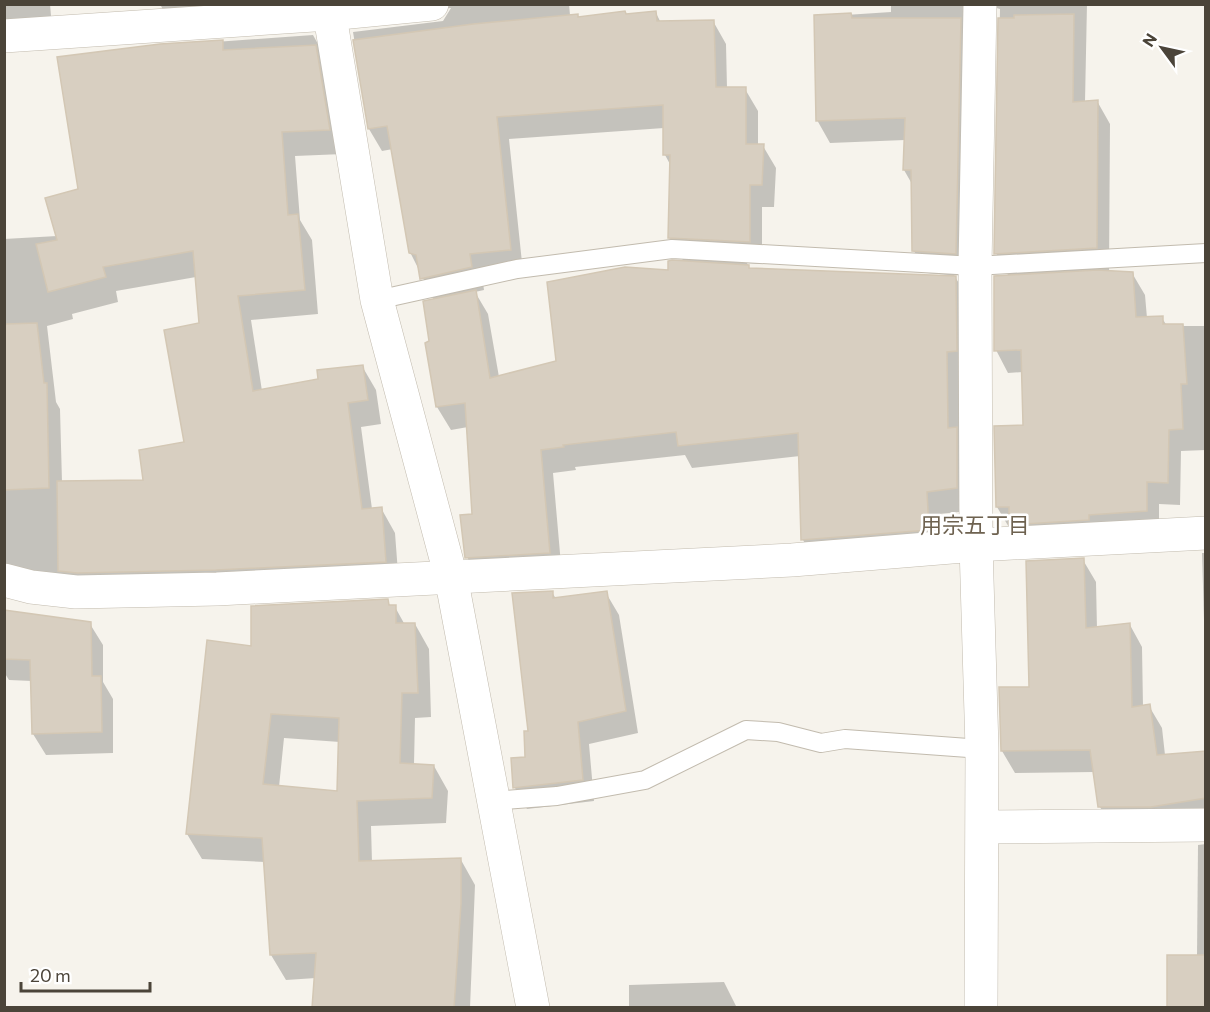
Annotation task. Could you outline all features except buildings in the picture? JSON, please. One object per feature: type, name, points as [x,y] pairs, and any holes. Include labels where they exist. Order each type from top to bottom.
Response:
[{"type":"street","points":[[4,36],[328,9],[432,4]]},
{"type":"street","points":[[980,4],[975,266],[976,545],[982,750],[981,1008]]},
{"type":"street","points":[[328,9],[377,300],[451,577],[533,1008]]},
{"type":"street","points":[[4,580],[31,587],[76,592],[229,588],[792,560],[976,545],[1206,533]]},
{"type":"street","points":[[982,827],[1206,825]]},
{"type":"lane","points":[[377,300],[517,269],[672,249],[975,266],[1206,253]]},
{"type":"lane","points":[[493,801],[557,796],[645,780],[746,730],[778,732],[821,742],[845,739],[982,750]]},
{"type":"district","name":"用宗五丁目","points":[[975,525]]}]
